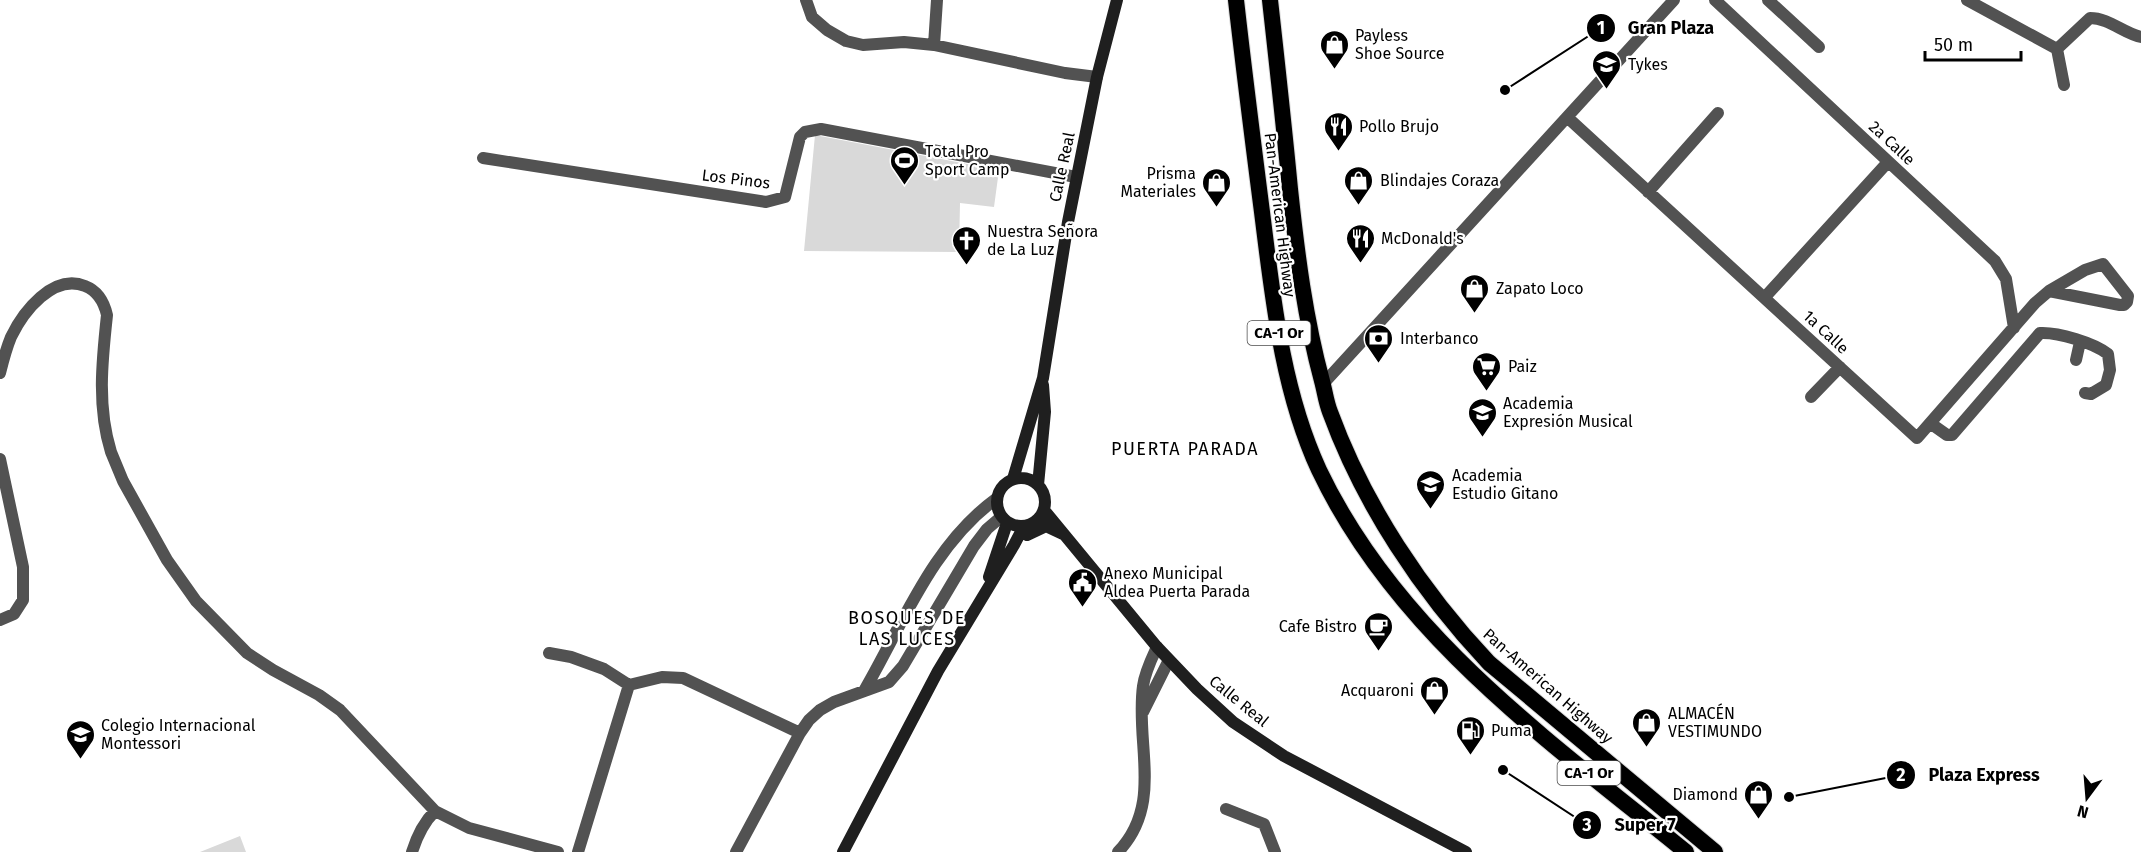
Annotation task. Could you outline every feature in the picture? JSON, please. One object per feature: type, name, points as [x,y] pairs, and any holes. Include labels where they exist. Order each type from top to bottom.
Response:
[{"type":"highway","name":"Pan-American Highway","points":[[1236,0],[1272,299],[1289,384],[1306,438],[1338,508],[1370,556],[1446,649],[1494,695],[1686,852]]},
{"type":"highway","name":"Pan-American Highway","points":[[1270,0],[1300,280],[1311,343],[1329,410],[1348,458],[1394,541],[1461,633],[1507,678],[1715,852]]},
{"type":"highway","points":[[1699,838],[1730,852]]},
{"type":"main road","name":"Calle Real","points":[[1013,479],[1043,378],[1076,177],[1097,77],[1117,0]]},
{"type":"main road","name":"Calle Real","points":[[1038,485],[1045,412],[1043,378]]},
{"type":"main road","points":[[1013,479],[1026,479],[1038,485],[1044,497],[1044,510],[1036,521],[1024,526],[1015,526],[1004,520],[997,506],[997,498],[1002,487],[1013,479]]},
{"type":"main road","name":"Calle Real","points":[[1044,510],[1157,647],[1233,722],[1284,756],[1466,852]]},
{"type":"main road","points":[[982,596],[1004,520]]},
{"type":"main road","points":[[843,852],[938,671],[1024,526]]},
{"type":"main road","points":[[1014,545],[1031,532],[1046,526],[1066,536]]},
{"type":"street","points":[[806,0],[812,17],[827,30],[846,41],[863,45],[904,42],[934,45],[1065,73],[1097,77]]},
{"type":"street","points":[[934,45],[937,0]]},
{"type":"street","points":[[1323,384],[1674,0]]},
{"type":"street","name":"2a Calle","points":[[1715,0],[2001,269],[2006,279],[2013,328]]},
{"type":"street","points":[[1768,0],[1819,47]]},
{"type":"street","points":[[1968,0],[2057,49]]},
{"type":"street","points":[[2057,49],[2090,18],[2105,20],[2129,34],[2141,37]]},
{"type":"street","points":[[2057,49],[2064,85]]},
{"type":"street","points":[[1648,192],[1718,112]]},
{"type":"street","name":"1a Calle","points":[[1567,117],[1917,438],[2034,303],[2049,291],[2085,270],[2103,264],[2128,299],[2121,306],[2049,291]]},
{"type":"street","name":"Los Pinos","points":[[483,158],[766,202],[786,197],[801,137],[805,132],[821,129],[1076,177]]},
{"type":"street","points":[[1765,297],[1888,162]]},
{"type":"street","points":[[0,373],[6,349],[15,328],[40,299],[56,287],[70,283],[84,286],[97,294],[102,300],[106,315],[101,392],[106,437],[120,474],[167,560],[196,601],[247,653],[273,670],[319,694],[340,710],[435,811],[469,828],[558,852]]},
{"type":"street","points":[[1930,423],[1947,435],[1952,435],[2040,333],[2053,333],[2101,348],[2108,354],[2109,378],[2106,385],[2091,394],[2085,393]]},
{"type":"street","points":[[2076,360],[2080,342]]},
{"type":"street","points":[[1811,397],[1840,367]]},
{"type":"street","points":[[0,459],[23,567],[23,600],[15,614],[0,620]]},
{"type":"street","points":[[864,691],[926,578],[969,522],[997,498]]},
{"type":"street","points":[[736,852],[809,720],[834,702],[889,682],[903,666],[974,546],[987,529],[1004,520]]},
{"type":"street","points":[[1118,852],[1139,823],[1143,806],[1145,771],[1142,697],[1145,673],[1157,647]]},
{"type":"street","points":[[549,653],[571,657],[604,669],[628,685],[662,677],[684,678],[800,733]]},
{"type":"street","points":[[1142,713],[1169,660]]},
{"type":"street","points":[[578,852],[628,685]]},
{"type":"street","points":[[1226,809],[1264,824],[1275,852]]},
{"type":"street","points":[[412,852],[420,830],[435,811]]},
{"type":"shaded area","name":"Total Pro Sport Camp","points":[[815,135],[999,170],[994,207],[960,203],[959,252],[804,251]]},
{"type":"shaded area","points":[[240,836],[246,852],[200,852]]},
{"type":"place","name":"Payless Shoe Source","points":[[1334,70]]},
{"type":"place","name":"Gran Plaza","points":[[1505,90]]},
{"type":"place","name":"Tykes","points":[[1607,90]]},
{"type":"place","name":"Pollo Brujo","points":[[1338,152]]},
{"type":"place","name":"Total Pro Sport Camp","points":[[904,186]]},
{"type":"place","name":"Blindajes Coraza","points":[[1359,206]]},
{"type":"place","name":"Prisma Materiales","points":[[1217,208]]},
{"type":"place","name":"McDonald's","points":[[1360,264]]},
{"type":"place","name":"Nuestra Señora de La Luz","points":[[966,266]]},
{"type":"place","name":"Zapato Loco","points":[[1475,314]]},
{"type":"place","name":"Interbanco","points":[[1379,364]]},
{"type":"place","name":"Paiz","points":[[1487,392]]},
{"type":"place","name":"Academia Expresión Musical","points":[[1482,438]]},
{"type":"place","name":"Academia Estudio Gitano","points":[[1431,510]]},
{"type":"place","name":"Anexo Municipal Aldea Puerta Parada","points":[[1083,608]]},
{"type":"place","name":"Cafe Bistro","points":[[1378,652]]},
{"type":"place","name":"Acquaroni","points":[[1435,716]]},
{"type":"place","name":"ALMACÉN VESTIMUNDO","points":[[1647,748]]},
{"type":"place","name":"Puma","points":[[1470,756]]},
{"type":"place","name":"Colegio Internacional Montessori","points":[[80,760]]},
{"type":"place","name":"Super 7","points":[[1503,770]]},
{"type":"place","name":"Plaza Express","points":[[1789,797]]},
{"type":"place","name":"Diamond","points":[[1759,820]]},
{"type":"district","name":"PUERTA PARADA","points":[[1185,449]]},
{"type":"district","name":"BOSQUES DE LAS LUCES","points":[[907,628]]}]
